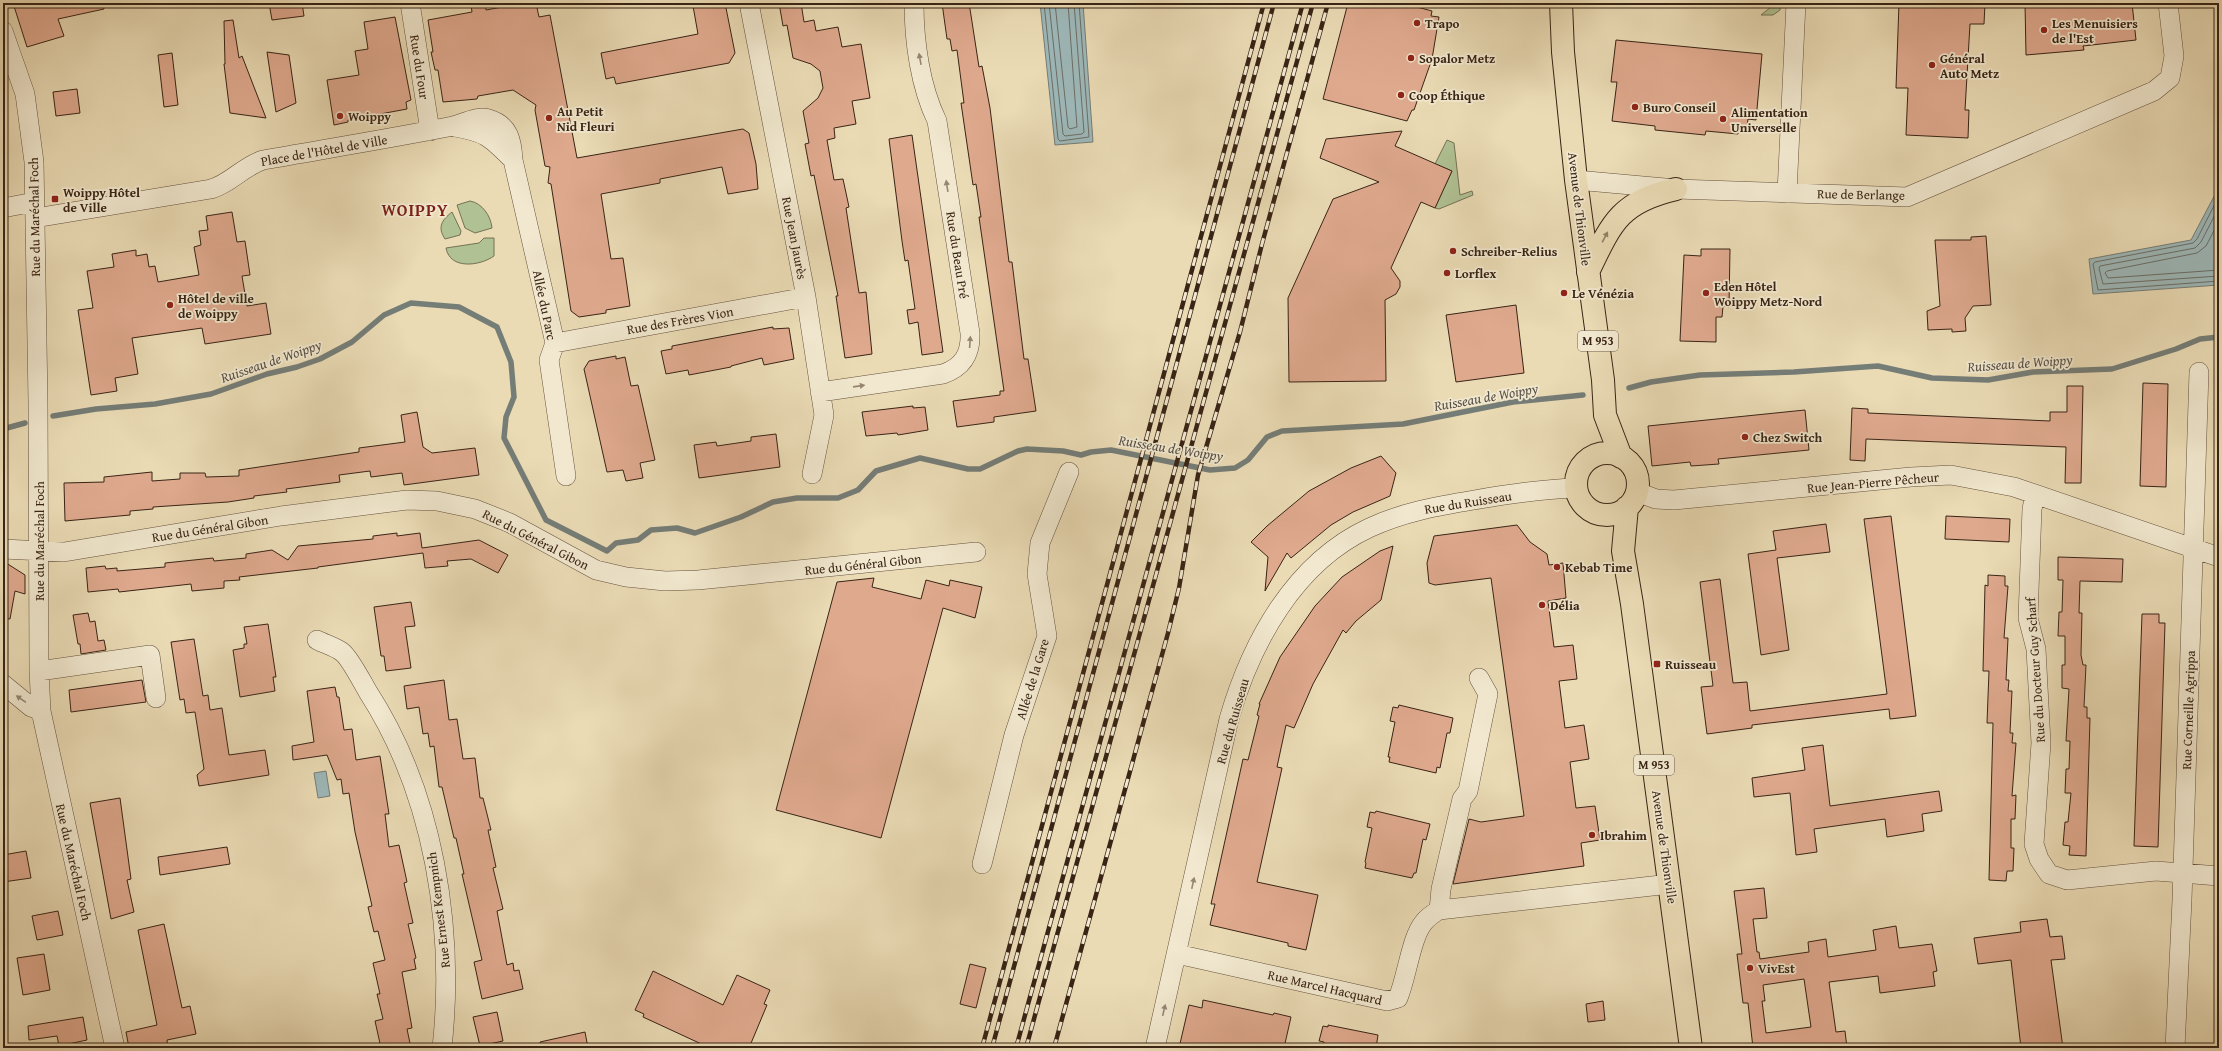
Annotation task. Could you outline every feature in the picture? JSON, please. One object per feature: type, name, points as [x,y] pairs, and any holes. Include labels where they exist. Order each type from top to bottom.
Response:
[{"type":"main road","name":"Avenue de Thionville","points":[[1561,3],[1563,52],[1576,180],[1604,380],[1605,415],[1621,457]]},
{"type":"main road","points":[[1588,272],[1606,234],[1626,210],[1653,195],[1676,189]]},
{"type":"main road","name":"Avenue de Thionville","points":[[1591,458],[1605,415]]},
{"type":"main road","points":[[1606,453],[1621,457],[1631,464],[1636,473],[1632,500],[1619,513],[1601,515],[1585,506],[1580,499],[1576,488],[1576,477],[1580,468],[1591,458],[1606,453]]},
{"type":"main road","name":"Avenue de Thionville","points":[[1632,500],[1623,551],[1632,604],[1691,1048]]},
{"type":"main road","name":"Avenue de Thionville","points":[[1601,515],[1623,551]]},
{"type":"street","name":"Rue du Four","points":[[410,3],[430,131]]},
{"type":"street","name":"Rue Jean Jaurès","points":[[749,3],[806,297],[824,414],[812,474]]},
{"type":"street","name":"Rue du Beau Pré","points":[[820,392],[943,374],[959,366],[969,351],[969,325],[937,120],[929,104],[918,54],[913,22],[914,3]]},
{"type":"street","points":[[1787,193],[1796,3]]},
{"type":"street","name":"Rue de Berlange","points":[[1576,180],[1676,189],[1907,197],[2154,91],[2170,78],[2174,56],[2168,3]]},
{"type":"street","name":"Rue du Maréchal Foch","points":[[3,31],[19,74],[28,112],[34,162],[40,551],[39,670],[42,711],[115,1048]]},
{"type":"street","name":"Place de l'Hôtel de Ville","points":[[3,208],[35,210],[211,189],[219,187],[242,169],[263,160],[430,131],[454,126],[464,122],[487,118],[504,126],[504,140]]},
{"type":"street","name":"Allée du Parc","points":[[504,140],[513,160],[555,343],[549,360],[566,476]]},
{"type":"street","name":"Rue des Frères Vion","points":[[555,343],[806,297]]},
{"type":"street","name":"Rue Corneille Agrippa","points":[[2175,1048],[2183,874],[2200,372]]},
{"type":"street","name":"Allée de la Gare","points":[[982,864],[1014,736],[1047,636],[1037,574],[1040,543],[1069,472]]},
{"type":"street","name":"Rue Jean-Pierre Pêcheur","points":[[1632,500],[1674,500],[1911,477],[1951,475],[2014,487],[2219,557]]},
{"type":"street","name":"Rue du Ruisseau","points":[[1155,1048],[1229,720],[1239,687],[1253,654],[1276,612],[1303,576],[1334,550],[1369,528],[1422,509],[1501,496],[1576,488]]},
{"type":"street","name":"Rue du Docteur Guy Scharf","points":[[2035,495],[2032,509],[2028,618],[2036,649],[2041,743],[2034,844],[2039,859],[2048,874],[2067,880],[2156,871],[2219,876]]},
{"type":"street","name":"Rue du Général Gibon","points":[[3,549],[64,552],[281,516],[407,500],[437,502],[475,509],[510,524],[596,570],[626,577],[664,581],[698,580],[976,552]]},
{"type":"street","name":"Rue Ernest Kempnich","points":[[317,640],[343,652],[381,712],[409,771],[430,841],[440,909],[446,979],[446,1013],[442,1048]]},
{"type":"street","points":[[39,670],[150,655],[156,698]]},
{"type":"street","points":[[1479,678],[1488,694],[1468,791],[1462,799],[1448,859],[1439,910],[1670,884]]},
{"type":"street","points":[[3,684],[31,707],[42,711]]},
{"type":"street","name":"Rue Marcel Hacquard","points":[[1177,954],[1387,1001],[1398,998],[1404,984],[1416,936],[1424,922],[1439,910]]},
{"type":"green space","points":[[1771,3],[1780,3],[1780,10],[1773,15],[1761,15],[1771,7]]},
{"type":"green space","points":[[1447,140],[1454,143],[1460,195],[1472,191],[1473,195],[1439,209],[1435,208],[1452,171],[1435,164]]},
{"type":"green space","points":[[470,201],[482,207],[490,219],[492,228],[475,233],[465,228],[457,205]]},
{"type":"green space","points":[[452,212],[461,231],[460,235],[445,239],[441,231],[441,227],[443,221]]},
{"type":"green space","points":[[484,238],[494,238],[494,256],[474,264],[459,263],[453,260],[446,248],[479,243]]},
{"type":"water","points":[[1040,3],[1083,3],[1093,142],[1055,145]]},
{"type":"water","points":[[2219,187],[2219,285],[2093,294],[2089,259],[2191,240]]},
{"type":"water","points":[[326,771],[330,796],[318,798],[314,773]]},
{"type":"building","points":[[13,3],[103,3],[104,9],[58,19],[64,36],[27,47]]},
{"type":"building","points":[[269,3],[302,3],[304,16],[272,20]]},
{"type":"building","points":[[485,3],[486,10],[523,3],[536,3],[539,17],[550,15],[577,158],[743,129],[749,133],[756,164],[758,189],[728,194],[722,167],[660,179],[660,183],[601,194],[611,259],[623,258],[630,306],[606,310],[606,313],[579,317],[571,311],[551,184],[548,183],[550,167],[545,166],[535,110],[536,105],[513,90],[478,96],[477,99],[443,102],[438,70],[435,70],[431,52],[433,52],[428,20],[472,12],[471,5]]},
{"type":"building","points":[[710,3],[725,3],[735,53],[729,63],[616,84],[614,77],[606,79],[601,53],[698,34],[693,6]]},
{"type":"building","points":[[779,3],[801,3],[804,22],[814,20],[816,31],[838,27],[842,47],[861,44],[870,98],[852,101],[856,124],[834,128],[835,138],[827,140],[834,180],[843,179],[849,207],[846,208],[859,293],[866,292],[872,354],[845,358],[836,296],[838,296],[814,175],[811,176],[805,144],[809,143],[803,111],[818,98],[823,88],[820,71],[811,64],[793,58],[787,25],[783,26]]},
{"type":"building","points":[[942,3],[968,3],[970,9],[979,67],[982,66],[990,108],[1009,262],[1012,262],[1024,359],[1028,359],[1036,411],[994,417],[994,422],[957,427],[953,401],[1000,395],[1000,391],[1004,391],[979,217],[981,217],[976,184],[973,185],[961,103],[964,103],[957,50],[952,51],[950,39],[947,39]]},
{"type":"building","points":[[1348,3],[1402,3],[1432,11],[1431,16],[1439,17],[1432,59],[1414,110],[1412,110],[1407,121],[1323,99]]},
{"type":"building","name":"Général Auto Metz","points":[[1899,3],[1985,3],[1984,24],[1970,24],[1965,110],[1969,110],[1968,138],[1906,135],[1908,88],[1896,88]]},
{"type":"building","points":[[2025,3],[2132,3],[2136,40],[2083,46],[2084,50],[2026,55]]},
{"type":"building","points":[[395,17],[411,100],[406,102],[407,109],[348,120],[348,122],[334,125],[327,80],[359,75],[355,51],[368,49],[364,22]]},
{"type":"building","points":[[233,20],[239,58],[242,56],[266,118],[230,113],[224,64],[224,21]]},
{"type":"building","points":[[1616,40],[1762,54],[1756,120],[1748,119],[1747,127],[1739,126],[1738,134],[1706,131],[1705,135],[1655,130],[1655,126],[1612,121],[1617,82],[1611,82]]},
{"type":"building","points":[[267,52],[289,55],[296,103],[276,112]]},
{"type":"building","points":[[172,53],[178,105],[164,107],[158,55]]},
{"type":"building","points":[[77,89],[80,113],[56,116],[53,92]]},
{"type":"building","points":[[1402,131],[1395,146],[1452,171],[1435,208],[1421,202],[1391,268],[1400,281],[1400,287],[1396,294],[1385,300],[1386,381],[1289,382],[1288,298],[1333,199],[1379,182],[1320,158],[1326,139]]},
{"type":"building","points":[[912,135],[943,352],[922,355],[918,322],[909,324],[907,310],[915,309],[908,260],[905,261],[889,139]]},
{"type":"building","name":"Hôtel de ville de Woippy","points":[[232,212],[237,242],[245,241],[250,275],[242,276],[247,306],[266,303],[271,334],[205,344],[202,328],[132,338],[138,374],[115,378],[117,391],[91,395],[78,310],[93,308],[87,271],[114,267],[112,254],[136,250],[136,256],[147,254],[149,267],[155,266],[158,282],[199,275],[194,247],[201,245],[199,231],[208,230],[206,216]]},
{"type":"building","points":[[1986,236],[1991,305],[1973,306],[1965,318],[1966,331],[1952,332],[1952,329],[1928,330],[1927,311],[1940,306],[1935,240],[1971,240],[1971,237]]},
{"type":"building","name":"Eden Hôtel Woippy Metz-Nord","points":[[1701,249],[1730,249],[1729,307],[1723,306],[1722,317],[1716,317],[1716,342],[1680,341],[1684,255],[1701,256]]},
{"type":"building","points":[[1516,305],[1524,373],[1456,382],[1446,315]]},
{"type":"building","points":[[773,327],[773,329],[789,328],[794,359],[764,365],[762,358],[731,367],[689,375],[688,370],[666,374],[661,351],[672,349],[672,346]]},
{"type":"building","points":[[616,356],[616,359],[625,357],[631,386],[638,385],[655,460],[640,463],[643,478],[626,481],[623,470],[607,472],[584,369],[589,361]]},
{"type":"building","points":[[2143,383],[2168,384],[2166,487],[2140,486]]},
{"type":"building","points":[[2067,386],[2083,386],[2081,483],[2065,483],[2066,447],[1866,439],[1865,461],[1850,460],[1852,408],[1868,409],[1868,413],[2050,421],[2050,412],[2067,412]]},
{"type":"building","points":[[913,406],[913,408],[925,407],[928,430],[898,435],[897,433],[866,436],[862,412]]},
{"type":"building","points":[[1805,410],[1809,450],[1718,459],[1719,464],[1691,466],[1690,462],[1652,466],[1648,426]]},
{"type":"building","points":[[417,412],[423,447],[432,453],[475,448],[479,475],[404,485],[402,473],[371,477],[370,471],[339,475],[340,482],[286,489],[287,492],[254,496],[254,498],[228,502],[153,507],[153,509],[130,511],[130,515],[65,521],[64,483],[104,482],[104,477],[152,472],[152,481],[180,479],[180,473],[205,473],[206,477],[239,476],[239,470],[359,452],[359,448],[405,442],[401,415]]},
{"type":"building","points":[[776,434],[780,467],[699,478],[694,445],[716,442],[717,446],[751,441],[751,437]]},
{"type":"building","points":[[1381,456],[1396,473],[1390,496],[1353,512],[1331,525],[1291,558],[1287,553],[1265,591],[1268,557],[1251,542],[1267,526],[1309,491],[1351,468]]},
{"type":"building","points":[[1891,516],[1916,716],[1890,719],[1889,709],[1752,725],[1752,728],[1707,734],[1701,687],[1713,686],[1700,582],[1720,579],[1733,683],[1747,682],[1750,711],[1887,694],[1864,519]]},
{"type":"building","points":[[1946,516],[2010,519],[2009,542],[1945,539]]},
{"type":"building","points":[[1826,524],[1830,552],[1777,558],[1789,650],[1761,655],[1748,554],[1776,550],[1773,531]]},
{"type":"building","points":[[1517,525],[1530,542],[1547,554],[1549,565],[1563,563],[1566,598],[1548,601],[1554,647],[1573,645],[1577,679],[1559,681],[1565,728],[1584,725],[1589,759],[1570,762],[1576,808],[1595,806],[1600,840],[1581,843],[1584,866],[1453,884],[1469,819],[1481,822],[1524,816],[1491,578],[1435,585],[1429,583],[1427,563],[1434,536]]},
{"type":"building","points":[[397,533],[397,536],[420,533],[422,548],[479,540],[508,555],[498,573],[471,559],[447,561],[448,566],[425,568],[423,553],[318,568],[239,577],[240,580],[224,581],[224,588],[192,591],[191,584],[119,592],[118,589],[88,592],[86,568],[105,566],[106,569],[117,568],[117,571],[165,567],[165,563],[213,558],[214,561],[246,558],[246,554],[272,550],[288,560],[298,546],[373,539],[373,536]]},
{"type":"building","points":[[1393,546],[1381,600],[1356,621],[1346,633],[1343,630],[1313,684],[1294,728],[1286,725],[1277,767],[1282,768],[1257,882],[1318,895],[1306,950],[1288,946],[1288,943],[1210,925],[1215,904],[1211,904],[1243,759],[1248,760],[1259,716],[1257,715],[1259,704],[1280,657],[1315,606],[1342,577],[1380,551]]},
{"type":"building","points":[[2058,557],[2123,559],[2122,582],[2080,581],[2079,613],[2082,613],[2081,655],[2083,665],[2086,665],[2084,707],[2087,707],[2087,718],[2090,718],[2086,856],[2069,855],[2070,846],[2063,845],[2065,822],[2068,822],[2071,793],[2065,793],[2066,769],[2069,769],[2070,741],[2066,741],[2069,689],[2062,688],[2062,665],[2065,665],[2065,636],[2058,636],[2059,612],[2062,612],[2063,580],[2058,580]]},
{"type":"building","points":[[3,561],[25,575],[25,594],[15,591],[10,619],[3,618]]},
{"type":"building","points":[[1988,575],[2005,576],[2005,586],[2008,586],[2004,638],[2008,638],[2006,680],[2009,680],[2008,691],[2012,691],[2010,733],[2013,733],[2012,743],[2016,743],[2012,796],[2016,795],[2015,819],[2011,819],[2011,848],[2014,848],[2013,871],[2007,871],[2006,881],[1989,880],[1993,723],[1987,723],[1989,671],[1983,671],[1985,585],[1988,586]]},
{"type":"building","points":[[874,578],[872,587],[921,599],[926,580],[949,586],[950,580],[982,587],[975,618],[943,608],[881,838],[776,810],[837,582]]},
{"type":"building","points":[[411,602],[415,626],[405,627],[411,668],[386,671],[384,656],[381,656],[374,607]]},
{"type":"building","points":[[88,613],[90,622],[95,621],[98,641],[104,640],[106,650],[81,654],[73,615]]},
{"type":"building","points":[[2142,614],[2159,614],[2159,623],[2165,623],[2158,847],[2134,846]]},
{"type":"building","points":[[268,624],[276,677],[273,677],[275,691],[240,697],[233,650],[244,648],[244,644],[247,644],[244,627]]},
{"type":"building","points":[[194,639],[203,696],[208,695],[210,710],[222,708],[229,755],[265,750],[269,775],[199,786],[197,775],[204,769],[195,712],[186,713],[184,699],[180,700],[171,642]]},
{"type":"building","points":[[142,680],[146,702],[71,712],[69,690]]},
{"type":"building","points":[[444,680],[449,720],[457,719],[463,759],[475,758],[480,798],[483,798],[491,830],[488,830],[496,867],[493,868],[503,909],[497,911],[507,965],[513,963],[514,971],[519,970],[523,989],[482,999],[474,962],[482,960],[462,874],[464,874],[456,838],[454,838],[442,787],[439,787],[434,746],[430,747],[428,733],[423,734],[419,707],[407,709],[404,686]]},
{"type":"building","points":[[335,687],[337,697],[339,697],[344,730],[352,729],[356,760],[380,756],[389,814],[385,814],[389,847],[399,845],[407,882],[404,883],[413,923],[408,924],[416,958],[414,959],[416,969],[402,972],[412,1028],[407,1029],[411,1048],[381,1048],[375,1021],[383,1019],[377,994],[380,994],[373,963],[385,960],[378,931],[374,932],[368,907],[372,906],[355,832],[349,793],[343,794],[341,779],[337,780],[327,755],[293,760],[292,746],[314,742],[307,691]]},
{"type":"building","points":[[1399,705],[1453,718],[1450,733],[1447,733],[1440,768],[1437,767],[1436,773],[1389,762],[1390,757],[1388,757],[1395,722],[1390,721],[1393,707],[1398,708]]},
{"type":"building","points":[[1823,745],[1830,806],[1939,791],[1942,811],[1922,814],[1924,831],[1887,837],[1885,819],[1814,829],[1817,852],[1796,855],[1790,793],[1754,797],[1752,778],[1805,770],[1802,748]]},
{"type":"building","points":[[120,798],[131,879],[127,880],[134,912],[111,919],[90,803]]},
{"type":"building","points":[[1376,811],[1430,824],[1426,840],[1423,839],[1416,873],[1414,873],[1412,878],[1365,868],[1372,828],[1367,827],[1370,812],[1375,813]]},
{"type":"building","points":[[227,847],[230,864],[160,875],[158,857]]},
{"type":"building","points":[[26,851],[31,878],[3,882],[3,855]]},
{"type":"building","points":[[1764,888],[1767,918],[1753,919],[1757,952],[1759,952],[1760,959],[1809,952],[1808,942],[1826,939],[1828,957],[1876,950],[1873,930],[1896,926],[1899,948],[1932,944],[1937,971],[1933,972],[1935,986],[1880,993],[1878,976],[1829,982],[1836,1032],[1845,1031],[1847,1048],[1753,1048],[1748,1003],[1743,1003],[1737,954],[1742,954],[1734,891]],"holes":[[[1804,979],[1811,1027],[1766,1033],[1762,1001],[1765,1001],[1763,985]]]},
{"type":"building","points":[[58,911],[63,935],[37,940],[32,916]]},
{"type":"building","points":[[2047,919],[2050,937],[2062,936],[2065,959],[2051,960],[2063,1048],[2021,1048],[2011,960],[1978,964],[1974,938],[2021,932],[2020,922]]},
{"type":"building","points":[[164,924],[182,1008],[190,1006],[196,1034],[167,1040],[168,1048],[129,1048],[126,1032],[157,1025],[138,930]]},
{"type":"building","points":[[44,954],[50,990],[23,995],[17,958]]},
{"type":"building","points":[[970,964],[986,968],[976,1008],[960,1004]]},
{"type":"building","points":[[653,971],[723,1005],[737,975],[770,990],[764,1004],[767,1005],[749,1048],[710,1048],[643,1017],[644,1014],[635,1010]]},
{"type":"building","points":[[1203,1000],[1273,1015],[1274,1013],[1291,1017],[1284,1048],[1179,1048],[1189,1005],[1202,1008]]},
{"type":"building","points":[[1603,1001],[1605,1020],[1588,1022],[1586,1004]]},
{"type":"building","points":[[497,1012],[503,1041],[480,1046],[473,1017]]},
{"type":"building","points":[[83,1017],[87,1040],[59,1046],[57,1036],[29,1040],[28,1026]]},
{"type":"building","points":[[1328,1025],[1378,1035],[1376,1048],[1323,1048],[1324,1042],[1319,1041],[1323,1026],[1328,1027]]},
{"type":"building","points":[[585,1032],[588,1048],[541,1048],[540,1042]]},
{"type":"waterway","name":"Ruisseau de Woippy","points":[[53,416],[96,409],[155,404],[211,394],[267,374],[297,367],[320,359],[352,342],[384,315],[411,303],[459,307],[497,327],[511,362],[514,397],[506,417],[504,438],[546,520],[607,551],[616,543],[638,540],[651,530],[677,528],[695,533],[741,517],[773,502],[797,498],[838,498],[858,490],[876,471],[920,458],[968,469],[980,469],[1018,451],[1027,449],[1063,451],[1081,455],[1091,452],[1111,450],[1210,470],[1235,468],[1248,460],[1267,437],[1282,431],[1403,424],[1513,402],[1583,395]]},
{"type":"waterway","name":"Ruisseau de Woippy","points":[[1629,388],[1651,382],[1700,375],[1794,372],[1878,366],[1932,378],[1988,380],[2033,372],[2112,369],[2176,349],[2200,339],[2219,337]]},
{"type":"waterway","name":"Ruisseau de Woippy","points":[[3,429],[25,423]]},
{"type":"railway","points":[[982,1048],[1264,3]]},
{"type":"railway","points":[[992,1048],[1274,3]]},
{"type":"railway","points":[[1016,1048],[1303,3]]},
{"type":"railway","points":[[1026,1048],[1313,3]]},
{"type":"railway","points":[[1054,1048],[1168,633],[1179,588],[1198,475],[1240,332],[1262,244],[1328,3]]},
{"type":"place","name":"Trapo","points":[[1417,23]]},
{"type":"place","name":"Les Menuisiers de l'Est","points":[[2044,30]]},
{"type":"place","name":"Sopalor Metz","points":[[1411,58]]},
{"type":"place","name":"Général Auto Metz","points":[[1932,65]]},
{"type":"place","name":"Coop Éthique","points":[[1401,95]]},
{"type":"place","name":"Buro Conseil","points":[[1635,107]]},
{"type":"place","name":"Woippy","points":[[340,116]]},
{"type":"place","name":"Au Petit Nid Fleuri","points":[[549,118]]},
{"type":"place","name":"Alimentation Universelle","points":[[1723,119]]},
{"type":"place","name":"Woippy Hôtel de Ville","points":[[55,199]]},
{"type":"place","name":"Schreiber-Relius","points":[[1453,251]]},
{"type":"place","name":"Lorflex","points":[[1447,273]]},
{"type":"place","name":"Le Vénézia","points":[[1564,293]]},
{"type":"place","name":"Eden Hôtel Woippy Metz-Nord","points":[[1706,293]]},
{"type":"place","name":"Hôtel de ville de Woippy","points":[[170,305]]},
{"type":"place","name":"Chez Switch","points":[[1745,437]]},
{"type":"place","name":"Kebab Time","points":[[1557,567]]},
{"type":"place","name":"Délia","points":[[1542,605]]},
{"type":"place","name":"Ruisseau","points":[[1657,664]]},
{"type":"place","name":"Ibrahim","points":[[1592,835]]},
{"type":"place","name":"VivEst","points":[[1750,968]]},
{"type":"district","name":"WOIPPY","points":[[415,210]]}]
